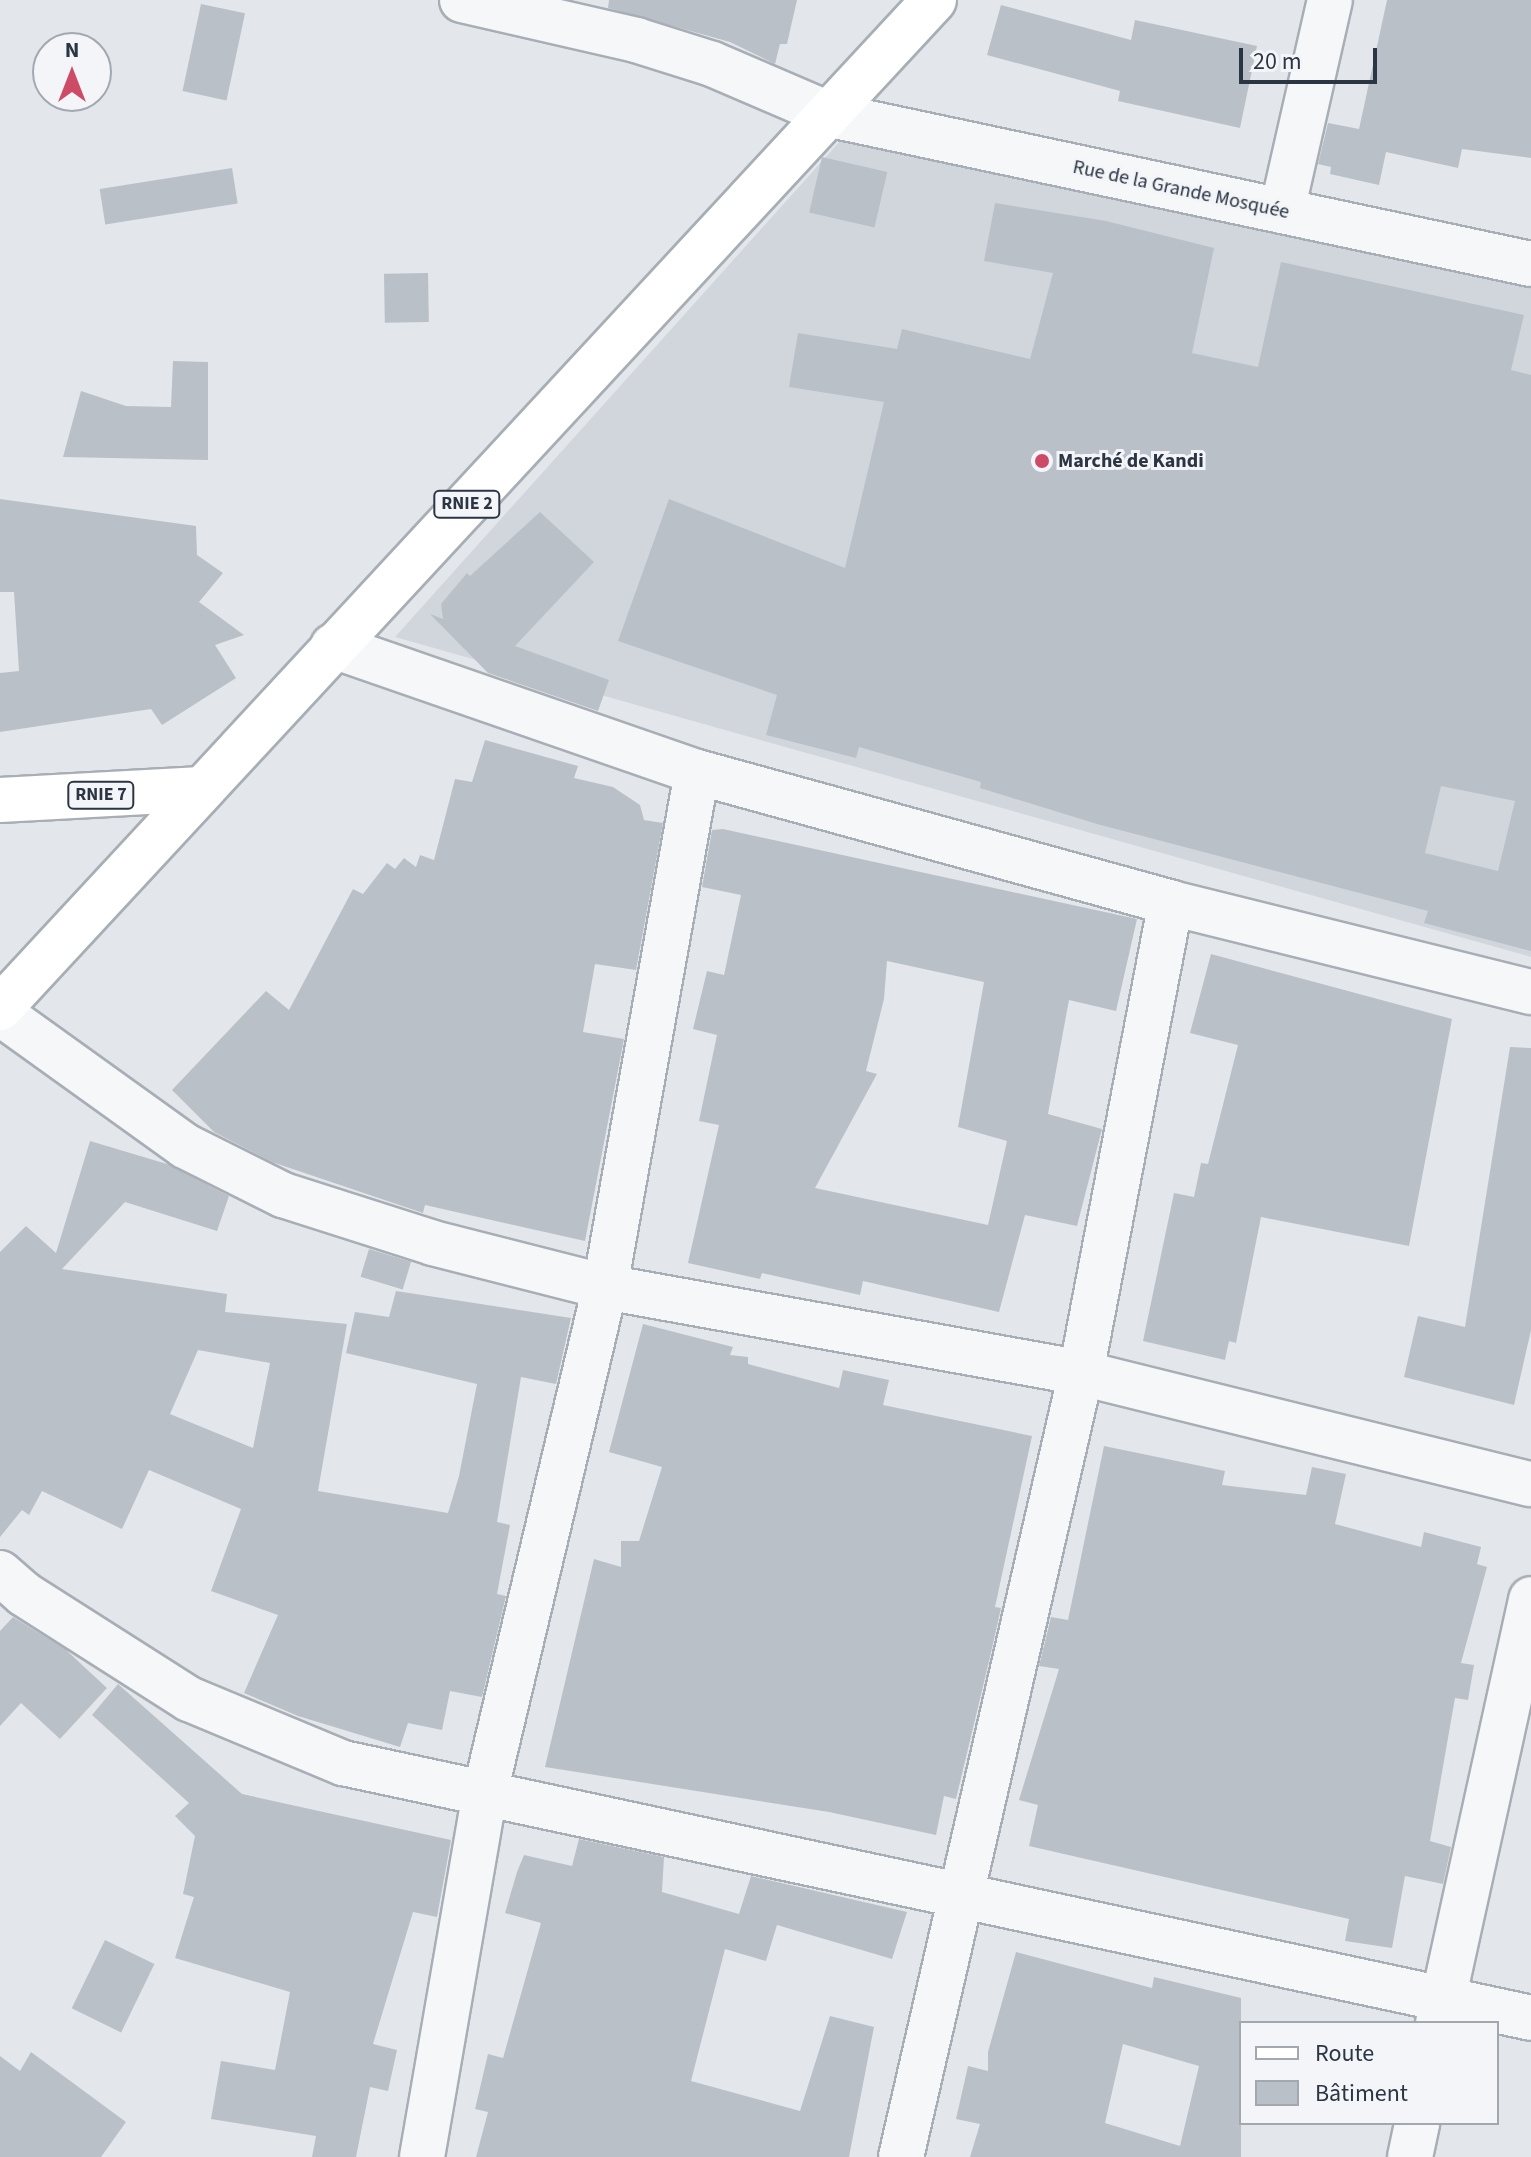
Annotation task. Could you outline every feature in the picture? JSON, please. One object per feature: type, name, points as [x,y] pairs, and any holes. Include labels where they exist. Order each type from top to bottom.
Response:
[{"type":"main road","name":"RNIE 2","points":[[0,1010],[333,646],[831,115],[934,0]]},
{"type":"main road","name":"RNIE 7","points":[[0,800],[202,789]]},
{"type":"street","name":"Rue de la Grande Mosquée","points":[[462,0],[636,40],[712,64],[831,115],[1531,264]]},
{"type":"street","points":[[1282,211],[1330,0]]},
{"type":"street","points":[[333,646],[697,772],[1171,903],[1531,992]]},
{"type":"street","points":[[422,2157],[484,1797],[605,1287],[697,772]]},
{"type":"street","points":[[901,2157],[1081,1373],[1171,903]]},
{"type":"street","points":[[0,1010],[185,1146],[283,1195],[433,1243],[605,1287],[1081,1373],[1531,1484]]},
{"type":"street","points":[[0,1573],[24,1594],[189,1699],[265,1735],[343,1763],[484,1797],[962,1897],[1440,2012],[1531,2018]]},
{"type":"street","points":[[1440,2012],[1531,1599]]},
{"type":"street","points":[[1410,2157],[1417,2125]]},
{"type":"shaded area","name":"Marché de Kandi","points":[[841,140],[1531,285],[1531,957],[395,637]]},
{"type":"building","points":[[609,0],[797,0],[787,44],[780,44],[775,64],[730,42],[608,8]]},
{"type":"building","points":[[1387,0],[1531,0],[1531,158],[1462,149],[1458,168],[1386,152],[1379,185],[1330,174],[1331,167],[1318,164],[1328,123],[1359,129]]},
{"type":"building","points":[[201,4],[245,13],[227,100],[182,91]]},
{"type":"building","points":[[1001,5],[1131,40],[1135,20],[1257,46],[1240,128],[1118,101],[1120,91],[987,55]]},
{"type":"building","points":[[822,157],[887,172],[874,228],[809,213]]},
{"type":"building","points":[[232,168],[238,204],[105,225],[100,189]]},
{"type":"building","name":"Marché de Kandi","points":[[995,203],[1106,221],[1214,248],[1192,353],[1258,367],[1281,262],[1524,315],[1511,370],[1531,375],[1531,951],[1424,923],[1428,911],[1097,824],[980,788],[981,782],[859,747],[856,758],[766,735],[777,695],[618,641],[669,499],[845,568],[884,402],[789,387],[798,333],[897,349],[902,329],[1030,359],[1053,273],[984,261]],"holes":[[[1441,786],[1515,801],[1498,871],[1425,853]]]},
{"type":"building","points":[[428,273],[429,322],[385,323],[384,274]]},
{"type":"building","points":[[173,361],[208,362],[208,460],[63,457],[81,391],[126,406],[171,407]]},
{"type":"building","points":[[0,499],[196,526],[197,555],[223,573],[199,602],[244,635],[215,645],[236,678],[162,725],[151,709],[0,732],[0,673],[19,671],[14,592],[0,592]]},
{"type":"building","points":[[540,512],[594,562],[515,646],[609,680],[598,711],[488,673],[430,614],[443,619],[441,604],[467,573],[470,576]]},
{"type":"building","points":[[485,740],[578,766],[574,778],[613,787],[640,805],[644,820],[663,823],[636,970],[595,964],[583,1032],[624,1039],[585,1241],[425,1205],[423,1213],[272,1162],[214,1132],[172,1090],[266,991],[289,1010],[353,889],[363,894],[387,863],[395,869],[404,858],[416,867],[420,855],[434,860],[455,779],[472,782]]},
{"type":"building","points":[[723,829],[1137,919],[1116,1011],[1069,1000],[1048,1114],[1102,1129],[1077,1226],[1025,1215],[999,1312],[863,1281],[860,1295],[762,1273],[760,1279],[688,1263],[719,1125],[699,1121],[717,1035],[693,1029],[707,971],[724,975],[741,895],[702,887],[712,830]],"holes":[[[887,961],[984,982],[958,1127],[1007,1141],[988,1225],[815,1188],[877,1074],[866,1071],[884,999]]]},
{"type":"building","points":[[1211,954],[1452,1019],[1409,1246],[1261,1217],[1236,1343],[1229,1341],[1225,1360],[1143,1341],[1174,1193],[1194,1197],[1201,1163],[1208,1164],[1238,1045],[1190,1033]]},
{"type":"building","points":[[1510,1047],[1531,1048],[1531,1330],[1514,1405],[1404,1377],[1418,1316],[1465,1327]]},
{"type":"building","points":[[90,1141],[167,1164],[229,1196],[217,1231],[125,1202],[62,1269],[227,1294],[225,1312],[347,1324],[318,1491],[448,1513],[459,1476],[477,1384],[346,1353],[355,1312],[389,1317],[396,1291],[571,1318],[556,1384],[521,1377],[497,1522],[510,1525],[497,1594],[506,1596],[482,1697],[450,1691],[442,1730],[408,1723],[400,1747],[298,1716],[244,1693],[278,1615],[211,1591],[241,1509],[149,1470],[122,1529],[42,1491],[29,1515],[22,1510],[0,1537],[0,1252],[26,1226],[56,1253]],"holes":[[[198,1350],[270,1363],[253,1448],[170,1414]]]},
{"type":"building","points":[[369,1249],[411,1262],[403,1290],[361,1277]]},
{"type":"building","points":[[643,1324],[733,1347],[730,1355],[748,1357],[748,1364],[839,1388],[843,1370],[889,1380],[883,1405],[1032,1436],[995,1607],[1001,1608],[956,1799],[944,1796],[936,1835],[829,1812],[545,1767],[594,1559],[621,1567],[621,1541],[639,1541],[662,1467],[609,1452]]},
{"type":"building","points":[[1104,1446],[1225,1471],[1222,1485],[1306,1495],[1312,1467],[1346,1474],[1335,1524],[1421,1547],[1424,1532],[1481,1547],[1477,1564],[1487,1567],[1461,1663],[1474,1665],[1468,1700],[1455,1698],[1430,1841],[1451,1847],[1443,1884],[1405,1876],[1392,1948],[1345,1941],[1349,1919],[1029,1846],[1038,1805],[1019,1800],[1059,1669],[1039,1666],[1051,1617],[1068,1620]]},
{"type":"building","points":[[13,1617],[65,1649],[107,1688],[60,1739],[21,1703],[0,1726],[0,1631]]},
{"type":"building","points":[[118,1684],[242,1794],[451,1840],[437,1917],[413,1912],[373,2044],[397,2050],[388,2091],[370,2087],[356,2157],[312,2157],[316,2136],[211,2119],[221,2061],[275,2070],[290,1992],[175,1958],[194,1897],[183,1894],[195,1836],[175,1816],[189,1803],[92,1715]]},
{"type":"building","points":[[579,1839],[664,1857],[662,1892],[739,1914],[751,1876],[907,1912],[892,1959],[777,1925],[766,1961],[725,1949],[691,2081],[800,2111],[830,2016],[874,2027],[849,2157],[476,2157],[488,2112],[475,2109],[488,2054],[503,2058],[541,1923],[505,1913],[517,1872],[524,1855],[572,1866]]},
{"type":"building","points":[[105,1940],[154,1964],[121,2032],[72,2008]]},
{"type":"building","points":[[1016,1952],[1152,1988],[1154,1977],[1241,1998],[1241,2157],[970,2157],[980,2124],[956,2119],[968,2066],[988,2071],[988,2052]],"holes":[[[1123,2044],[1199,2066],[1180,2146],[1105,2123]]]},
{"type":"building","points":[[31,2052],[126,2122],[101,2157],[0,2157],[0,2056],[20,2071]]},
{"type":"place","name":"Marché de Kandi","points":[[1042,461]]}]
